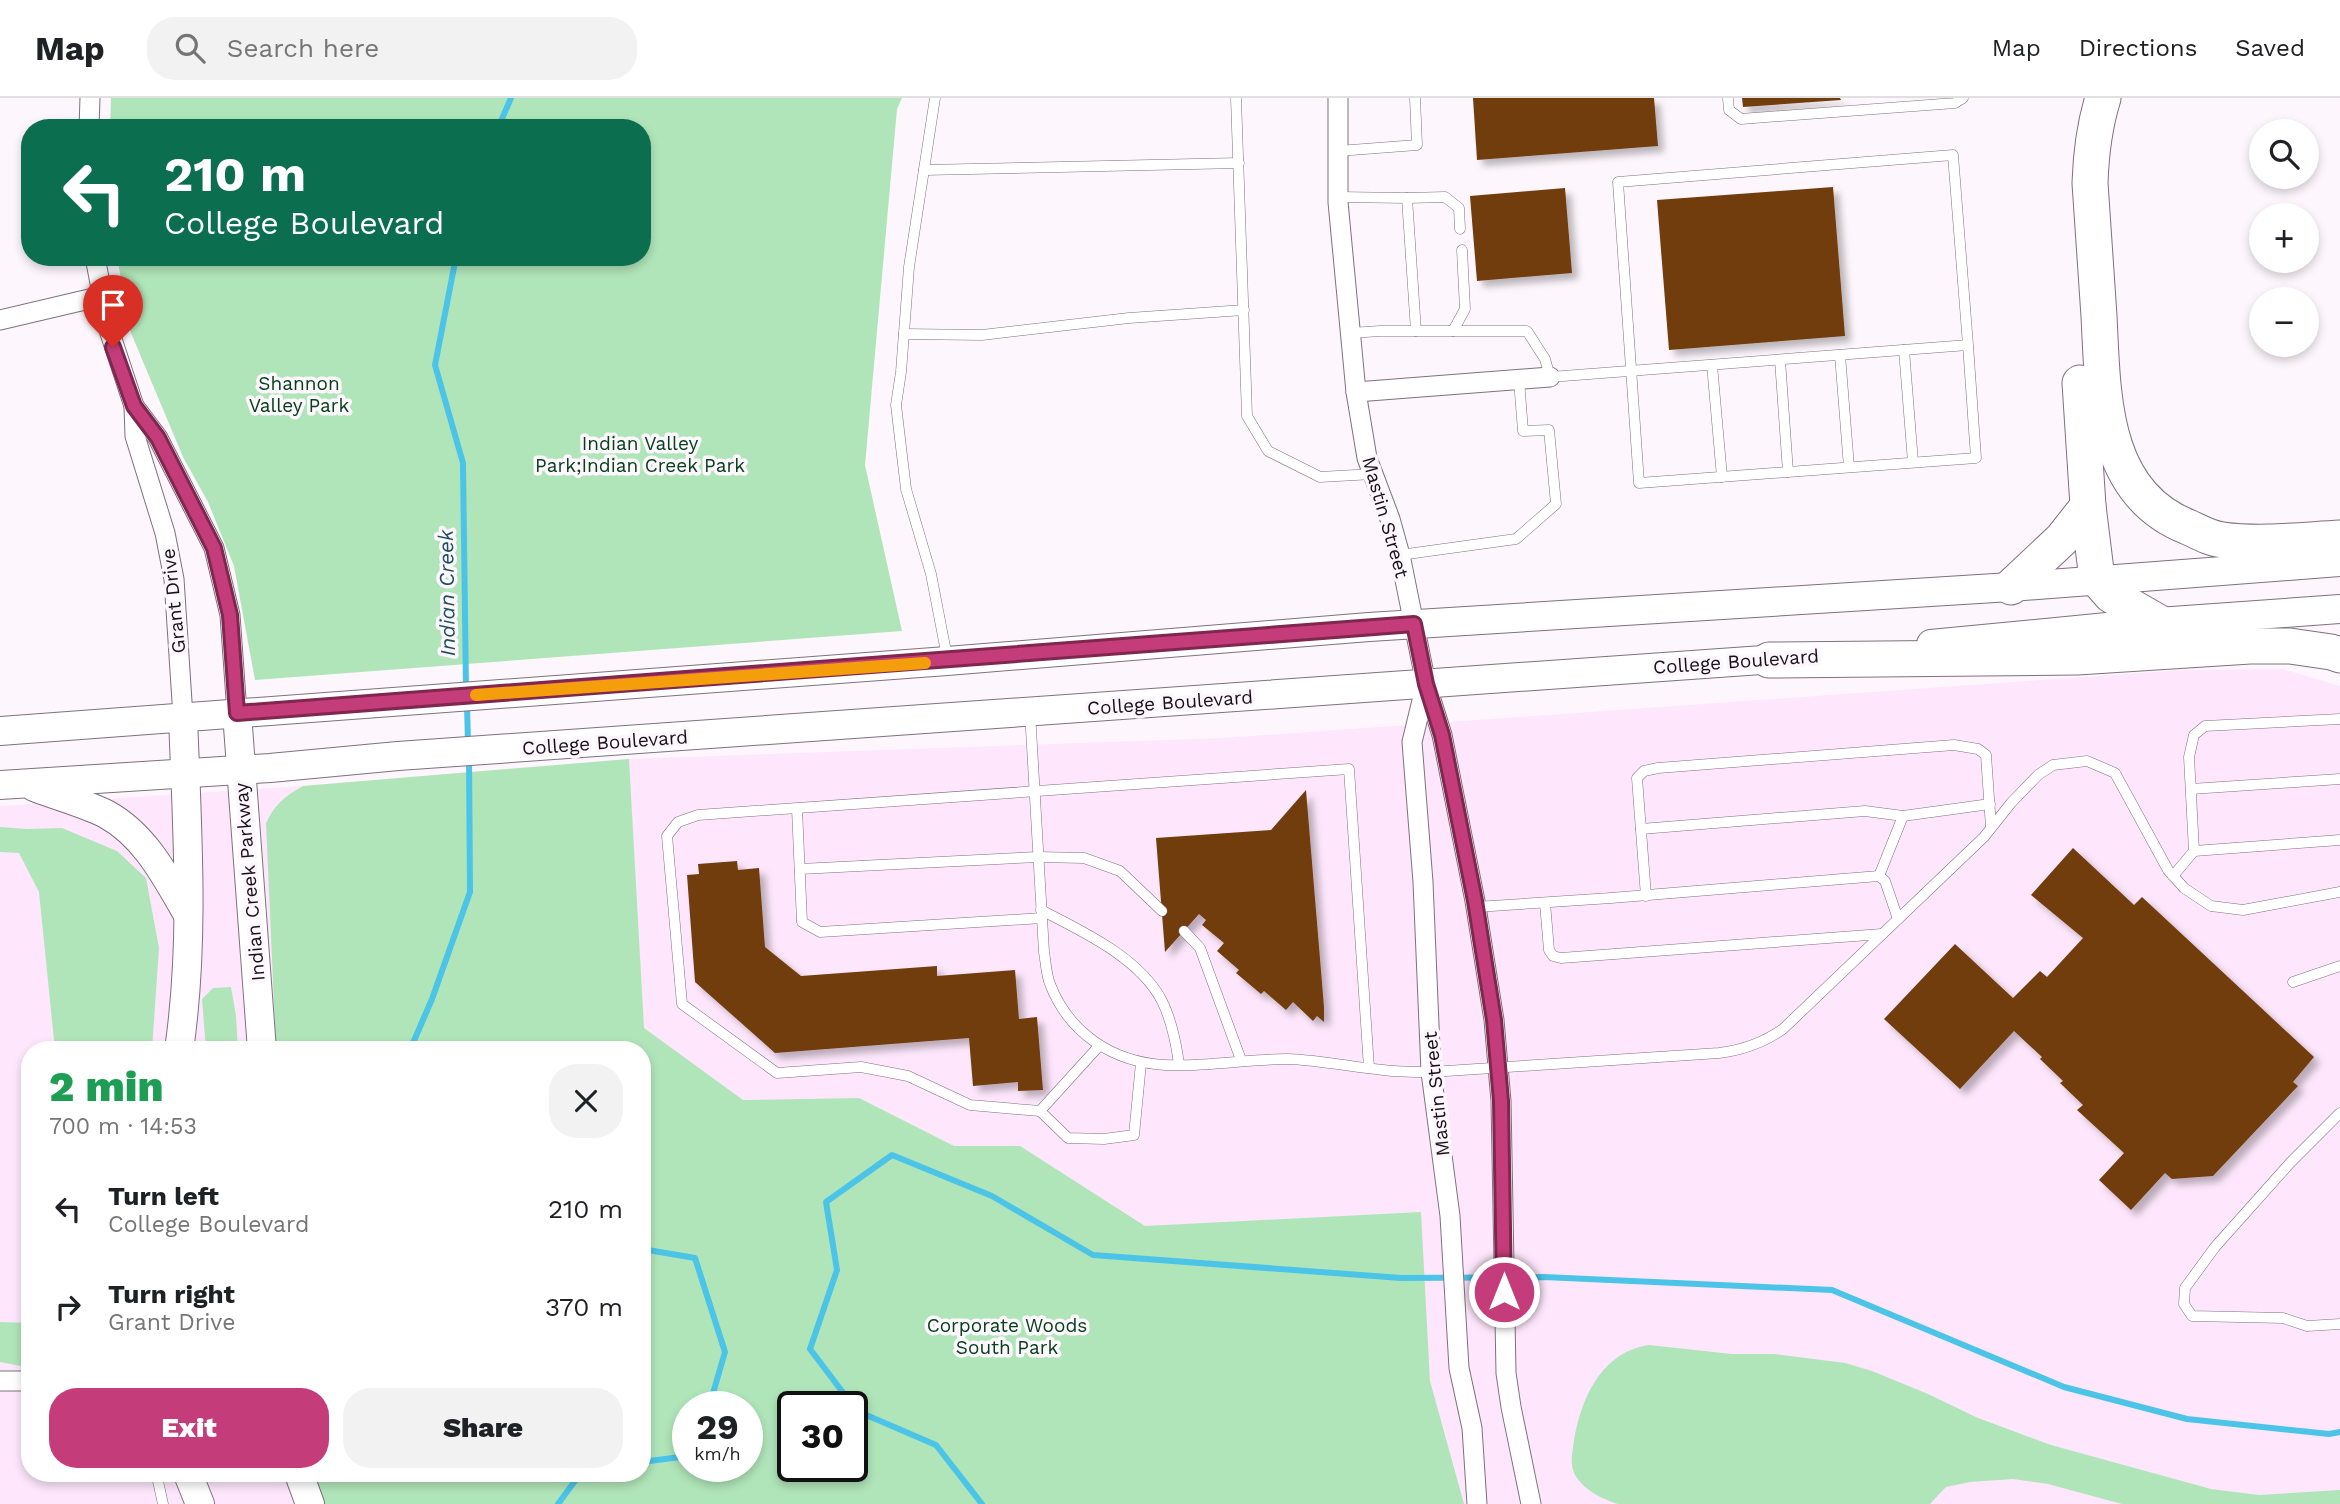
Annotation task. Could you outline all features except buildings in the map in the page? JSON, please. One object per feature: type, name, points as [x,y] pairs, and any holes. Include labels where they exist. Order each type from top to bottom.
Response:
[{"type":"highway","points":[[2079,98],[2070,125],[2067,184],[2088,506],[2097,579],[2111,596],[2158,622]]},
{"type":"highway","points":[[2103,98],[2091,149],[2090,183],[2103,390],[2107,425],[2117,455],[2131,481],[2168,520],[2220,540],[2340,538]]},
{"type":"highway","points":[[2011,587],[2062,539],[2088,506]]},
{"type":"highway","points":[[1769,660],[2077,657],[2250,646],[2290,646],[2340,655]]},
{"type":"main road","points":[[0,731],[1414,624],[2011,587],[2340,562]]},
{"type":"main road","name":"College Boulevard","points":[[13,784],[185,774],[398,756],[1769,660],[2158,622],[2340,609]]},
{"type":"main road","name":"Indian Creek Parkway","points":[[237,713],[261,1041]]},
{"type":"main road","points":[[180,1041],[185,1007],[189,917],[183,717]]},
{"type":"main road","points":[[13,784],[106,815],[125,829],[141,842],[154,858],[189,917]]},
{"type":"main road","points":[[191,1482],[200,1504]]},
{"type":"main road","points":[[302,1482],[310,1504]]},
{"type":"street","points":[[89,119],[90,98]]},
{"type":"street","name":"Mastin Street","points":[[1338,98],[1338,197],[1356,392],[1367,458],[1400,555],[1426,684],[1442,735],[1476,907],[1494,1020],[1499,1066],[1506,1373],[1531,1504]]},
{"type":"street","name":"Grant Drive","points":[[97,266],[115,352],[134,406],[135,436],[165,533],[174,579],[183,717]]},
{"type":"street","points":[[0,320],[102,296]]},
{"type":"street","points":[[1356,392],[1550,377]]},
{"type":"street","name":"Grant Drive","points":[[134,406],[158,438],[214,548],[230,615],[237,713]]},
{"type":"street","name":"Mastin Street","points":[[1426,684],[1412,742],[1423,882],[1431,1072],[1450,1216],[1458,1368],[1472,1428],[1477,1504]]},
{"type":"street","points":[[0,1381],[21,1381]]},
{"type":"lane","points":[[935,98],[909,267],[896,405],[906,489],[930,574],[947,661]]},
{"type":"lane","points":[[1236,98],[1247,415],[1268,451],[1320,477],[1373,474]]},
{"type":"lane","points":[[1338,151],[1417,145],[1415,98]]},
{"type":"lane","points":[[1728,98],[1729,110],[1741,119],[1955,103],[1963,98]]},
{"type":"lane","points":[[1953,155],[1976,458],[1639,483],[1630,371],[1618,182],[1953,155]]},
{"type":"lane","points":[[924,170],[1239,163]]},
{"type":"lane","points":[[1338,197],[1445,197],[1459,208],[1460,229]]},
{"type":"lane","points":[[1407,198],[1416,331]]},
{"type":"lane","points":[[1453,331],[1465,309],[1462,250]]},
{"type":"lane","points":[[904,334],[982,335],[1129,318],[1244,310]]},
{"type":"lane","points":[[1351,333],[1527,331],[1545,359],[1550,377],[1968,345]]},
{"type":"lane","points":[[1904,350],[1913,462]]},
{"type":"lane","points":[[1840,355],[1849,467]]},
{"type":"lane","points":[[1780,360],[1788,472]]},
{"type":"lane","points":[[1712,365],[1722,477]]},
{"type":"lane","points":[[1400,555],[1516,539],[1556,504],[1549,430],[1524,431],[1519,380]]},
{"type":"lane","points":[[1030,712],[1041,914],[1049,982],[1062,1007],[1080,1032],[1118,1056],[1142,1063],[1292,1059],[1431,1072],[1720,1053],[1751,1046],[1783,1029],[1984,837],[2038,775],[2053,765],[2087,761],[2115,773],[2173,876],[2184,888],[2211,906],[2243,910],[2340,892]]},
{"type":"lane","points":[[2173,876],[2194,851],[2189,757],[2194,735],[2205,726],[2340,719]]},
{"type":"lane","points":[[1646,895],[1637,778],[1644,771],[1658,768],[1954,745],[1978,749],[1986,755],[1992,827]]},
{"type":"lane","points":[[1142,1063],[1134,1135],[1104,1139],[1068,1138],[1040,1111],[970,1105],[908,1076],[861,1067],[777,1073],[682,1004],[667,836],[678,822],[698,815],[1349,769],[1369,1068]]},
{"type":"lane","points":[[2191,789],[2340,779]]},
{"type":"lane","points":[[1641,829],[1865,811],[1903,816],[1990,804]]},
{"type":"lane","points":[[797,808],[802,922],[820,932],[1041,914],[1106,944],[1139,972],[1161,1000],[1175,1035],[1179,1064]]},
{"type":"lane","points":[[1879,876],[1903,816]]},
{"type":"lane","points":[[2194,851],[2340,840]]},
{"type":"lane","points":[[800,869],[1038,857],[1084,858],[1120,871],[1162,911]]},
{"type":"lane","points":[[1476,907],[1879,876],[1885,881],[1898,919]]},
{"type":"lane","points":[[1545,903],[1549,950],[1553,956],[1562,958],[1882,934]]},
{"type":"lane","points":[[1184,931],[1200,948],[1241,1060]]},
{"type":"lane","points":[[2293,982],[2340,966]]},
{"type":"lane","points":[[1040,1111],[1099,1046]]},
{"type":"lane","points":[[2340,1113],[2215,1247],[2185,1288],[2184,1304],[2192,1316],[2206,1318],[2283,1318],[2306,1326],[2340,1324]]},
{"type":"lane","points":[[158,1482],[163,1504]]},
{"type":"shaded area","points":[[2283,669],[2340,686],[2340,1504],[0,1504],[0,806],[303,786],[629,759],[1223,738],[2183,670]]},
{"type":"green space","name":"Indian Valley Park;Indian Creek Park","points":[[111,98],[902,98],[897,109],[865,465],[902,631],[255,680],[234,566],[208,502],[183,457],[131,333],[119,266],[651,266],[651,119],[110,119]]},
{"type":"green space","name":"Corporate Woods South Park","points":[[629,759],[644,1028],[743,1100],[859,1098],[954,1146],[1020,1146],[1145,1226],[1421,1212],[1430,1381],[1464,1504],[322,1504],[315,1482],[651,1482],[651,1041],[276,1041],[266,823],[281,801],[303,786]]},
{"type":"green space","points":[[0,827],[62,828],[117,851],[146,878],[159,948],[153,1041],[54,1041],[39,892],[19,853],[0,852]]},
{"type":"green space","points":[[231,987],[237,1041],[205,1041],[202,999],[213,988]]},
{"type":"green space","points":[[0,1322],[21,1323],[21,1366],[0,1362]]},
{"type":"green space","points":[[1649,1345],[1732,1354],[1774,1354],[1845,1363],[1872,1371],[1978,1418],[2051,1445],[2211,1489],[2259,1495],[2340,1490],[2340,1504],[2122,1504],[2048,1484],[2013,1479],[1970,1482],[1946,1487],[1930,1504],[1618,1504],[1585,1487],[1574,1474],[1572,1456],[1577,1425],[1588,1394],[1606,1367],[1632,1349]]},
{"type":"waterway","name":"Indian Creek","points":[[502,119],[511,98]]},
{"type":"waterway","name":"Indian Creek","points":[[454,266],[435,365],[463,463],[466,690]]},
{"type":"waterway","name":"Indian Creek","points":[[467,705],[468,743]]},
{"type":"waterway","name":"Indian Creek","points":[[414,1041],[432,999],[470,892],[469,757]]},
{"type":"waterway","points":[[982,1504],[936,1445],[857,1411],[810,1349],[837,1270],[826,1202],[892,1155],[992,1196],[1093,1255],[1401,1278],[1544,1277],[1832,1290],[2064,1387],[2187,1419],[2329,1434],[2340,1432]]},
{"type":"waterway","name":"Indian Creek","points":[[651,1251],[695,1258],[725,1352],[714,1391]]},
{"type":"waterway","name":"Indian Creek","points":[[651,1461],[672,1458]]},
{"type":"waterway","name":"Indian Creek","points":[[558,1504],[574,1482]]},
{"type":"slow traffic","points":[[476,695],[925,663]]},
{"type":"route","points":[[113,347],[134,406],[158,438],[214,548],[230,615],[237,713],[1414,624],[1426,684],[1442,735],[1475,901],[1494,1020],[1501,1101],[1504,1292]]},
{"type":"park label","name":"Shannon Valley Park","points":[[299,394]]}]
